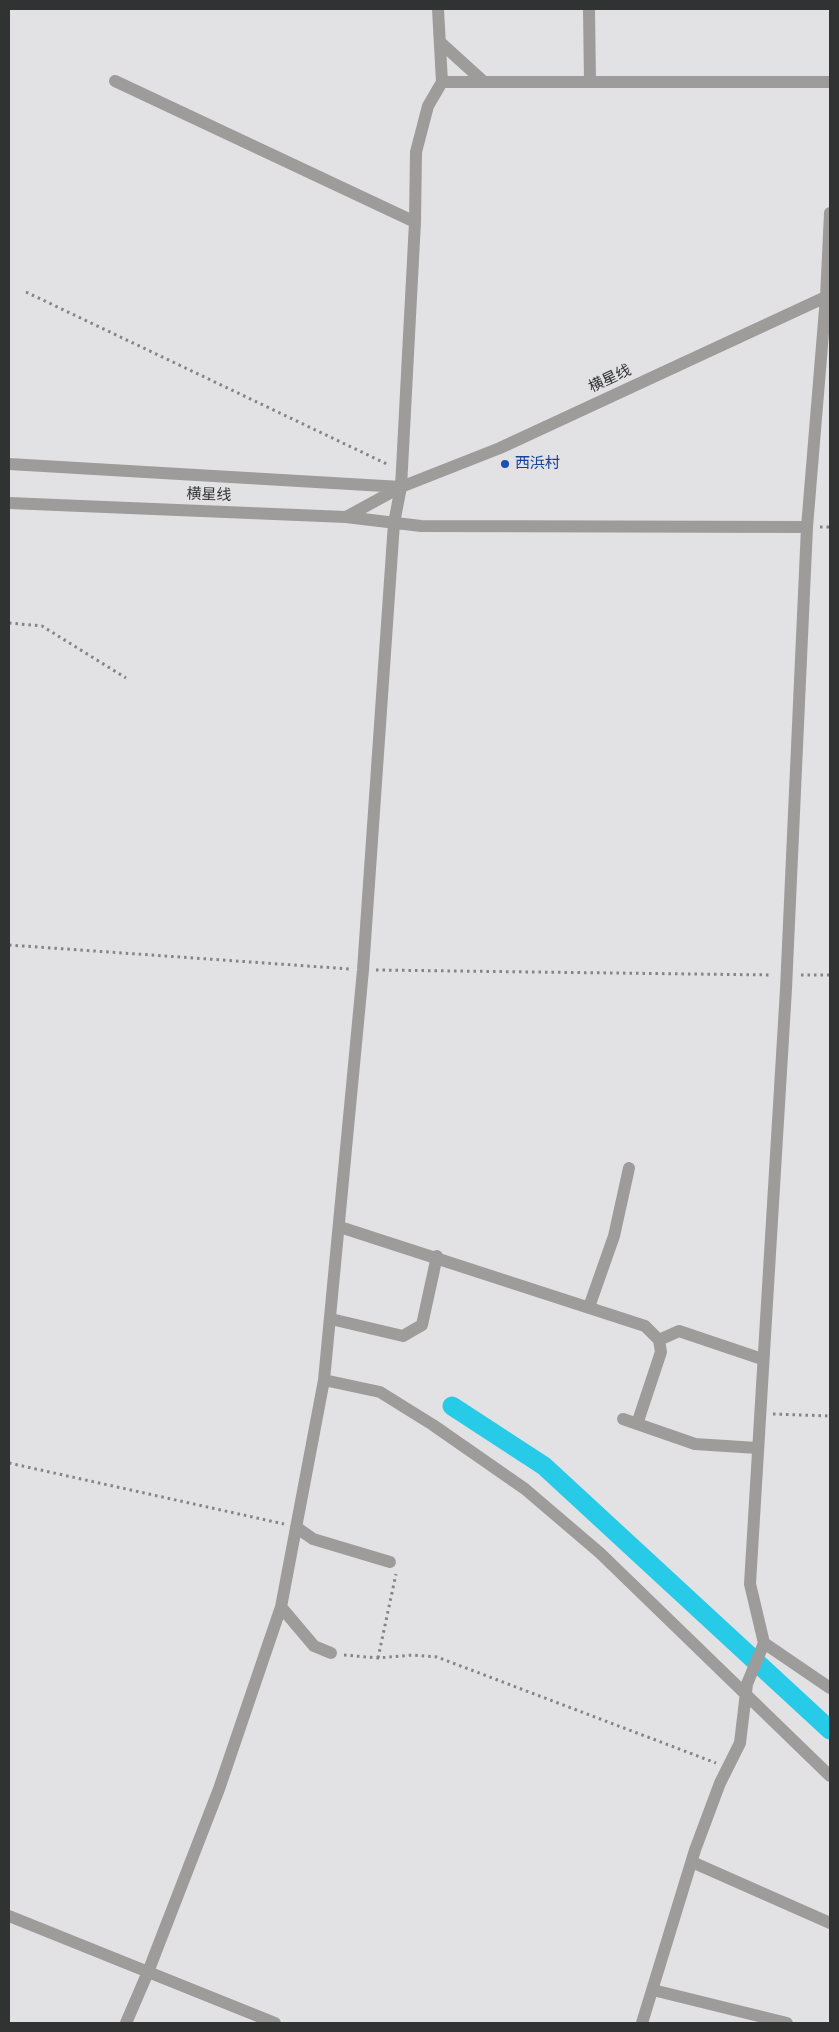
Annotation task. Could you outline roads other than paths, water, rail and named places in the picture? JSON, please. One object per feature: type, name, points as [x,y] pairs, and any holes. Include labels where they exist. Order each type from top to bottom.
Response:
[{"type":"street","points":[[126,2023],[148,1972],[218,1789],[281,1607],[324,1380],[363,970],[394,523],[401,487],[415,222],[416,152],[428,106],[442,82],[438,9]]},
{"type":"street","points":[[589,9],[590,82]]},
{"type":"street","points":[[441,43],[484,82]]},
{"type":"street","points":[[115,81],[415,222]]},
{"type":"street","points":[[442,82],[830,82]]},
{"type":"street","points":[[642,2023],[692,1862],[720,1782],[740,1743],[746,1689],[764,1643],[750,1584],[786,975],[807,527],[828,296],[830,213]]},
{"type":"street","name":"横星线","points":[[9,503],[346,517],[401,487],[500,448],[828,296]]},
{"type":"street","name":"横星线","points":[[9,464],[401,487]]},
{"type":"street","points":[[346,517],[431,526],[807,527]]},
{"type":"street","points":[[589,1307],[614,1236],[629,1168]]},
{"type":"street","points":[[340,1227],[437,1256],[645,1326],[658,1340],[661,1352],[637,1424]]},
{"type":"street","points":[[331,1319],[403,1336],[410,1333],[422,1325],[437,1256]]},
{"type":"street","points":[[658,1340],[679,1331],[762,1359]]},
{"type":"street","points":[[324,1380],[380,1392],[433,1425],[525,1490],[600,1553],[746,1689],[830,1776]]},
{"type":"street","points":[[622,1419],[694,1444],[758,1448]]},
{"type":"street","points":[[296,1527],[313,1539],[390,1562]]},
{"type":"street","points":[[281,1607],[314,1646],[331,1653]]},
{"type":"street","points":[[764,1643],[830,1688]]},
{"type":"street","points":[[692,1862],[830,1923]]},
{"type":"street","points":[[9,1916],[275,2023]]},
{"type":"street","points":[[653,1990],[787,2023]]},
{"type":"waterway","points":[[452,1406],[544,1466],[830,1730]]},
{"type":"place","name":"西浜村","points":[[505,464]]}]
